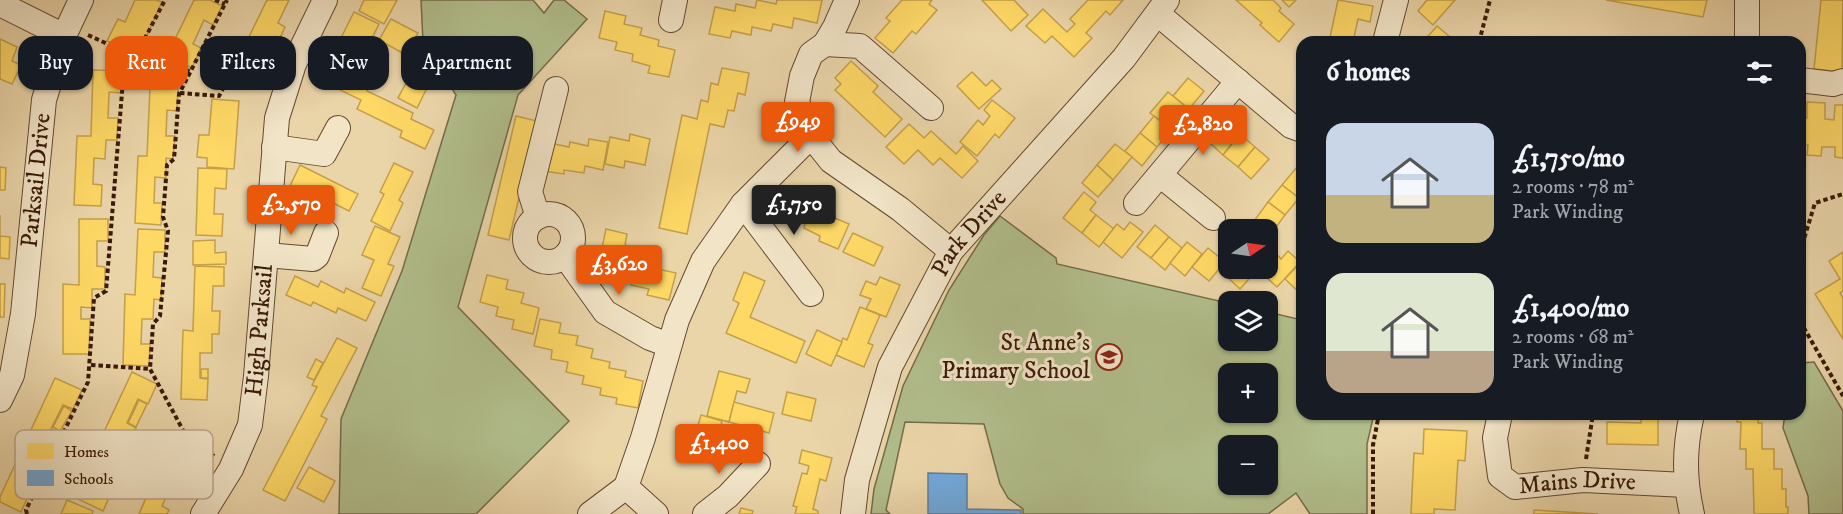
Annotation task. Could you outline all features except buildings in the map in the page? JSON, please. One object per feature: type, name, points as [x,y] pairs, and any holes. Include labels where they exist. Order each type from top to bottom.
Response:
[{"type":"street","name":"Parksail Drive","points":[[64,36],[81,0]]},
{"type":"street","name":"High Parksail","points":[[296,60],[325,0]]},
{"type":"street","points":[[847,0],[825,44],[811,54],[802,76],[797,102],[811,136],[831,161],[900,209],[951,251]]},
{"type":"street","points":[[1387,36],[1396,0]]},
{"type":"street","points":[[1747,0],[1747,36]]},
{"type":"street","points":[[0,4],[64,36]]},
{"type":"street","points":[[1162,7],[1238,81],[1296,128]]},
{"type":"street","name":"Park Drive","points":[[853,514],[857,480],[890,368],[951,251],[1124,58],[1162,7]]},
{"type":"street","points":[[825,44],[860,46],[931,108]]},
{"type":"street","points":[[1136,203],[1238,81]]},
{"type":"street","points":[[1806,81],[1833,84],[1843,81]]},
{"type":"street","points":[[538,217],[530,192],[556,89]]},
{"type":"street","name":"Parksail Drive","points":[[0,400],[12,375],[23,314],[44,100],[47,90]]},
{"type":"street","name":"High Parksail","points":[[213,498],[231,469],[250,425],[274,147],[285,90]]},
{"type":"street","points":[[274,147],[324,154],[338,128]]},
{"type":"street","points":[[590,514],[626,488],[644,438],[677,320],[703,261],[742,204],[811,136]]},
{"type":"street","points":[[1160,175],[1213,218]]},
{"type":"street","points":[[742,204],[811,294]]},
{"type":"street","points":[[553,214],[567,222],[573,235],[573,243],[565,256],[559,260],[544,262],[532,255],[528,249],[526,234],[528,227],[538,217],[553,214]]},
{"type":"street","points":[[266,255],[314,259],[326,233]]},
{"type":"street","points":[[565,256],[605,312],[650,338],[669,345]]},
{"type":"street","name":"Mains Drive","points":[[1499,420],[1495,438],[1500,476],[1515,487],[1583,480],[1686,485]]},
{"type":"street","points":[[1691,420],[1687,436],[1686,485],[1692,514]]},
{"type":"street","points":[[705,514],[728,496],[758,464]]},
{"type":"street","points":[[626,488],[656,514]]},
{"type":"street","name":"High Parksail","points":[[203,514],[212,499]]},
{"type":"path","points":[[147,36],[165,0]]},
{"type":"path","points":[[183,430],[150,369],[153,324],[160,316],[168,231],[163,217],[167,165],[174,159],[180,93],[226,2],[215,0]]},
{"type":"path","points":[[1481,36],[1490,0]]},
{"type":"path","points":[[65,430],[88,382],[94,298],[106,291],[122,90]]},
{"type":"path","points":[[180,93],[219,96],[222,90]]},
{"type":"path","points":[[1806,232],[1815,203],[1843,194]]},
{"type":"path","points":[[1806,331],[1843,396]]},
{"type":"path","points":[[91,365],[150,369]]},
{"type":"path","points":[[1373,514],[1373,445],[1378,420]]},
{"type":"path","points":[[1583,480],[1592,420]]},
{"type":"path","points":[[213,455],[231,469]]},
{"type":"path","points":[[27,514],[26,510],[31,499]]},
{"type":"green space","points":[[421,0],[533,0],[544,13],[554,0],[564,0],[587,19],[533,78],[533,36],[423,36]]},
{"type":"green space","points":[[453,90],[523,90],[518,95],[458,307],[569,421],[476,514],[339,514],[341,419],[402,271],[456,95]]},
{"type":"green space","name":"St Anne's Primary School","points":[[1000,216],[1056,258],[1057,264],[1218,301],[1218,351],[1278,351],[1278,314],[1296,319],[1296,420],[1373,420],[1367,444],[1367,514],[1310,514],[1296,493],[1268,514],[1023,514],[1023,509],[1008,498],[1000,484],[984,424],[905,422],[886,510],[890,514],[871,514],[874,489],[903,386],[949,290],[984,235]]},
{"type":"green space","points":[[1814,362],[1843,411],[1843,514],[1809,514],[1808,496],[1783,428],[1784,420],[1806,420],[1806,363]]},
{"type":"place","name":"St Anne's Primary School","points":[[1109,357]]}]
